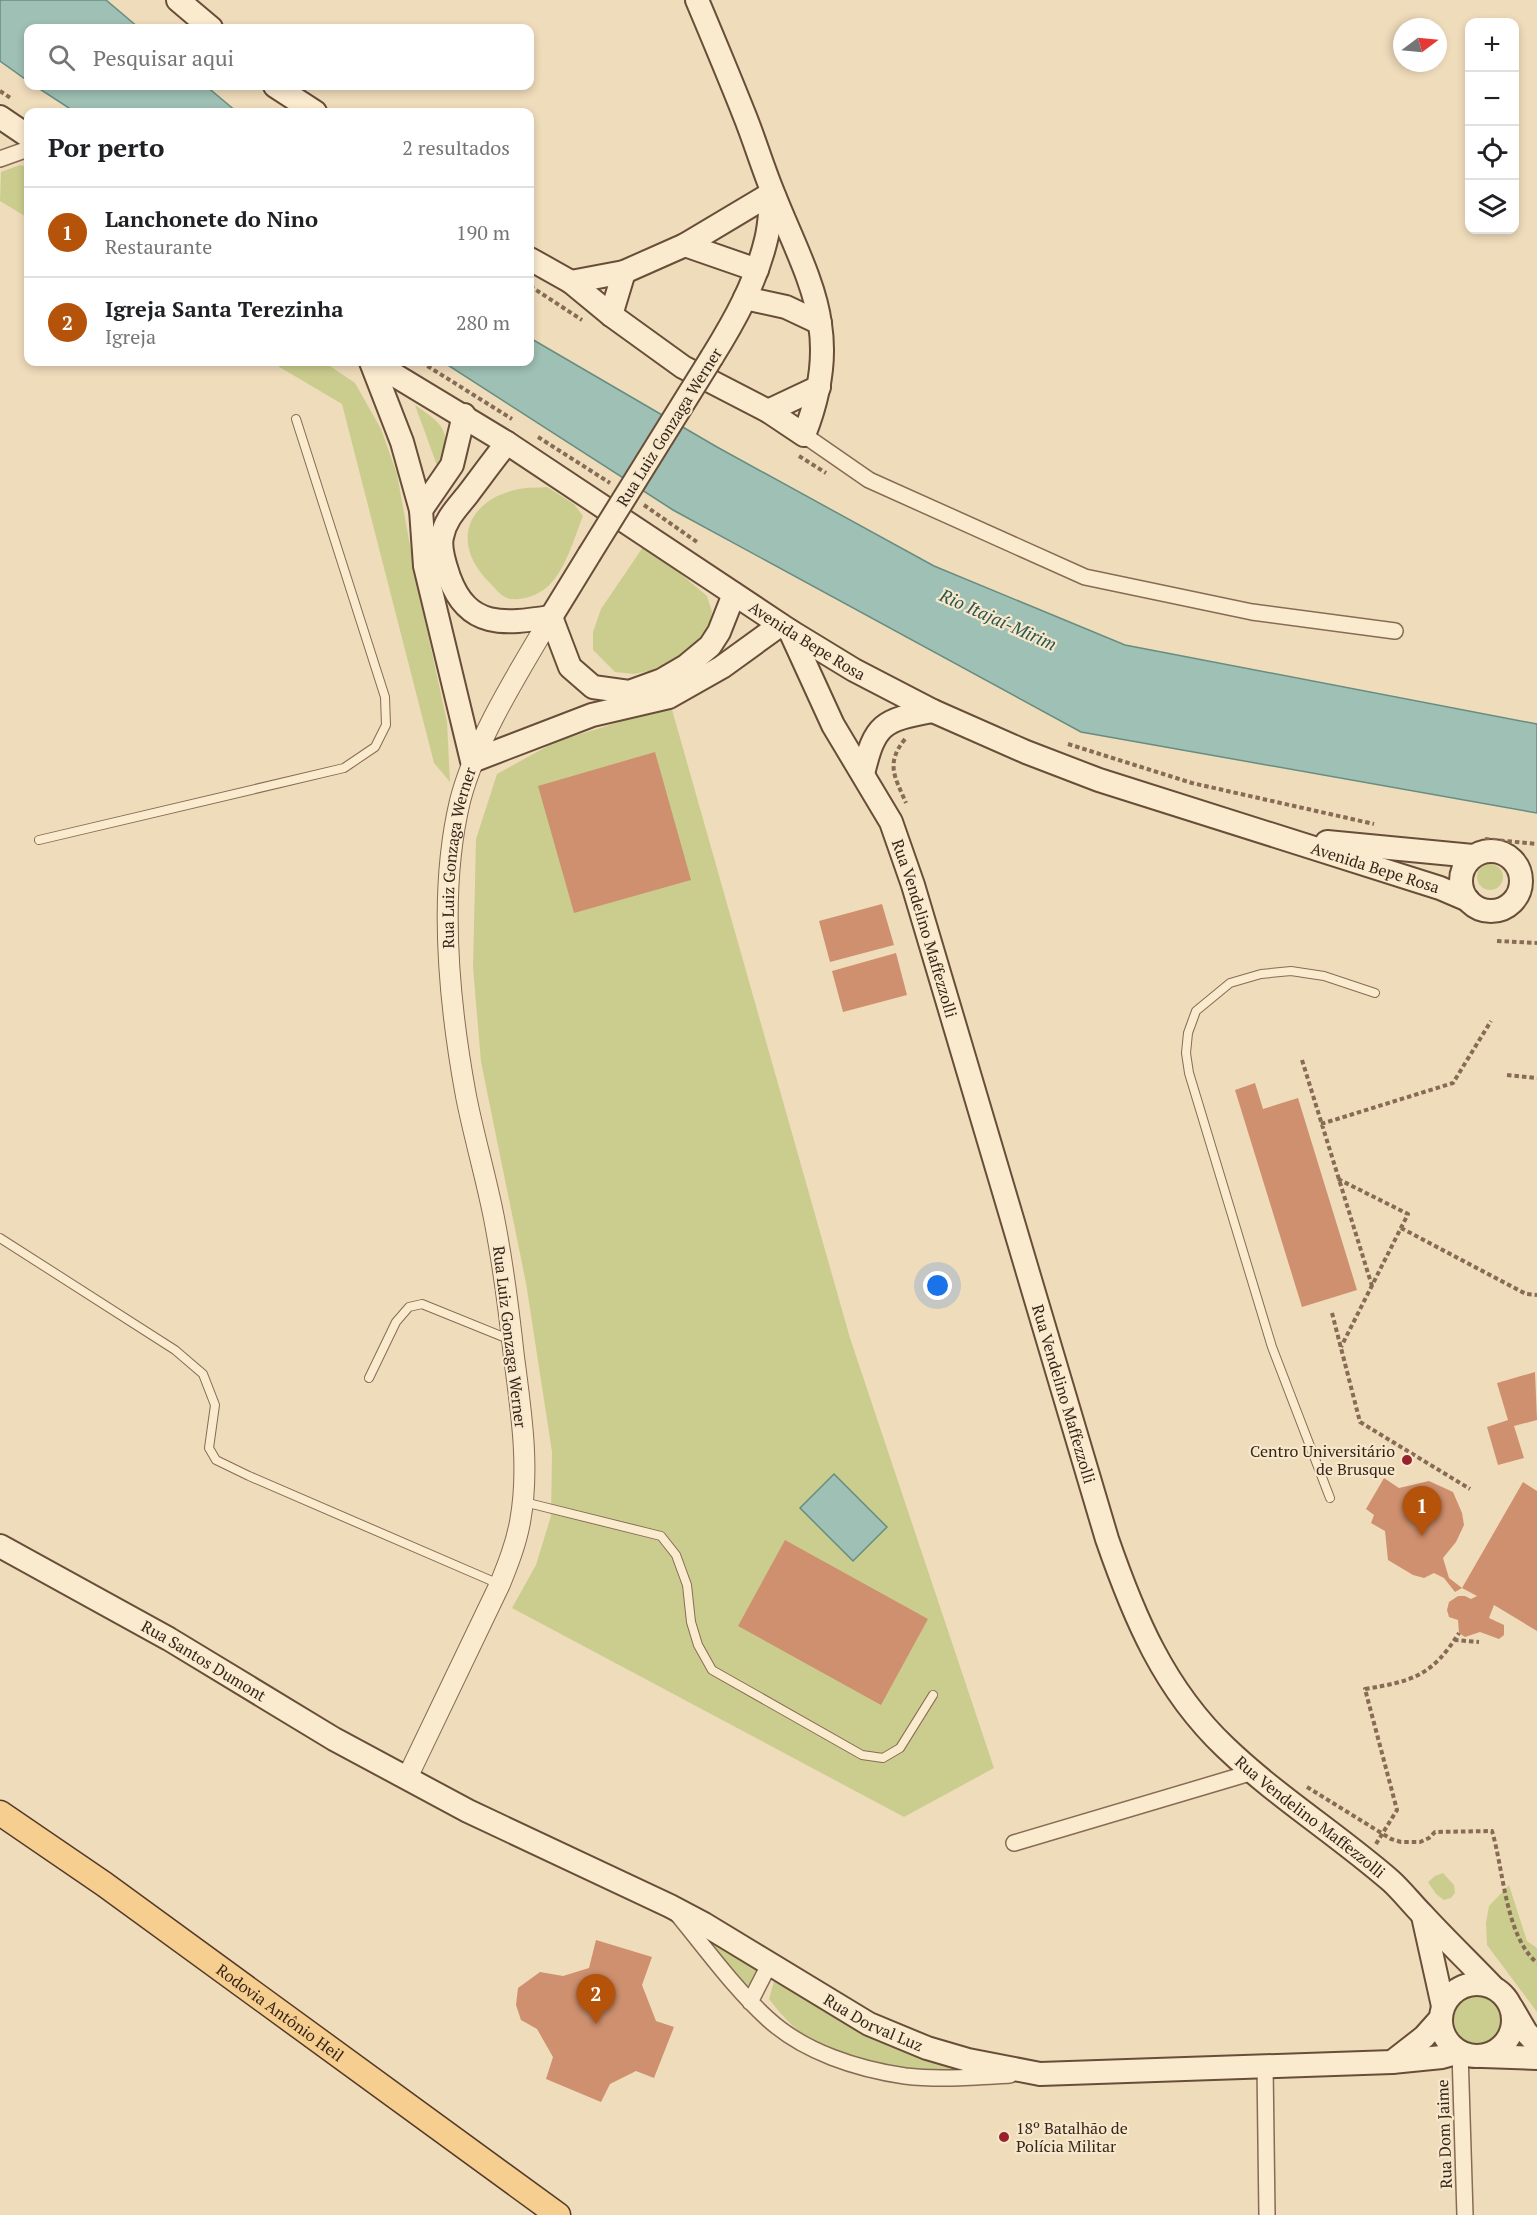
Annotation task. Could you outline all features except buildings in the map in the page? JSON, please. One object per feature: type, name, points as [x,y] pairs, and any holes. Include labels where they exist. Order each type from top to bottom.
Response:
[{"type":"main road","points":[[178,0],[206,24]]},
{"type":"main road","name":"Rua Luiz Gonzaga Werner","points":[[551,617],[734,321],[757,270],[767,238],[772,193],[744,114],[697,0]]},
{"type":"main road","points":[[282,90],[309,108]]},
{"type":"main road","points":[[0,117],[24,133]]},
{"type":"main road","points":[[534,261],[571,282],[611,315],[683,368],[768,411],[804,435],[819,387],[822,356],[820,323],[806,273],[772,193],[685,245],[624,272],[571,282]]},
{"type":"main road","points":[[685,245],[757,270]]},
{"type":"main road","points":[[611,315],[624,272]]},
{"type":"main road","points":[[745,298],[786,307],[820,323]]},
{"type":"main road","points":[[374,366],[402,442],[421,510],[425,566],[472,761],[592,715],[669,697],[785,628]]},
{"type":"main road","name":"Avenida Bepe Rosa","points":[[379,366],[507,443],[785,628],[854,670],[933,711],[1026,752],[1099,780],[1440,888],[1468,900]]},
{"type":"main road","points":[[768,411],[819,387]]},
{"type":"main road","points":[[421,510],[452,465],[464,416]]},
{"type":"main road","points":[[507,443],[451,514],[441,538],[443,561],[455,593],[476,616],[498,621],[520,622],[551,617],[570,668],[593,687],[629,692],[662,680],[686,666],[710,646],[719,632],[734,594]]},
{"type":"main road","name":"Rua Vendelino Maffezzolli","points":[[785,628],[833,725],[891,822],[913,885],[1091,1485],[1126,1594],[1155,1656],[1181,1695],[1223,1746],[1394,1884],[1492,1986]]},
{"type":"main road","points":[[863,774],[870,745],[877,731],[890,722],[933,711]]},
{"type":"main road","name":"Avenida Bepe Rosa","points":[[1281,838],[1477,848]]},
{"type":"main road","points":[[1537,859],[1510,856],[1492,850],[1482,851],[1477,848],[1463,869],[1461,877],[1461,885],[1468,900],[1477,908],[1489,911],[1501,910],[1515,901],[1537,899]]},
{"type":"main road","points":[[1510,856],[1518,866],[1522,878],[1515,901]]},
{"type":"main road","name":"Rua Santos Dumont","points":[[0,1546],[129,1616],[334,1739],[407,1778]]},
{"type":"main road","name":"Rua Dorval Luz","points":[[407,1778],[468,1811],[670,1906],[770,1963],[869,2024],[892,2035],[968,2061],[1040,2074],[1392,2062],[1471,2054],[1537,2058]]},
{"type":"main road","name":"Rodovia Antônio Heil","points":[[0,1813],[113,1891],[558,2215]]},
{"type":"main road","points":[[1423,1915],[1445,2038],[1471,2054],[1493,2053],[1502,2046],[1513,2025],[1513,2013],[1509,2002]]},
{"type":"main road","points":[[1392,2062],[1424,2037],[1442,2012],[1449,1996],[1458,1988],[1469,1984],[1481,1983],[1492,1986],[1502,1993],[1526,2032],[1537,2044]]},
{"type":"street","points":[[0,159],[24,150]]},
{"type":"street","points":[[804,435],[869,480],[1085,577],[1251,612],[1395,631]]},
{"type":"street","name":"Rua Luiz Gonzaga Werner","points":[[407,1778],[500,1584],[515,1543],[523,1502],[524,1450],[501,1255],[467,1098],[452,999],[449,939],[450,868],[460,801],[472,761],[514,679],[551,617]]},
{"type":"street","points":[[1014,1843],[1253,1772]]},
{"type":"street","points":[[670,1906],[750,2002],[792,2038],[819,2052],[866,2068],[905,2076],[953,2078],[1040,2074]]},
{"type":"street","points":[[750,2002],[770,1963]]},
{"type":"street","name":"Rua Dom Jaime","points":[[1465,2215],[1471,2054]]},
{"type":"street","points":[[1264,2065],[1268,2215]]},
{"type":"lane","points":[[39,840],[344,768],[375,747],[386,725],[385,697],[296,419]]},
{"type":"lane","points":[[1330,1498],[1272,1347],[1189,1073],[1186,1053],[1188,1033],[1196,1011],[1230,983],[1261,974],[1291,971],[1324,976],[1375,993]]},
{"type":"lane","points":[[0,1238],[176,1350],[203,1374],[215,1406],[209,1448],[216,1460],[500,1584]]},
{"type":"lane","points":[[369,1378],[396,1322],[409,1307],[422,1304],[512,1341]]},
{"type":"lane","points":[[523,1502],[661,1536],[676,1555],[687,1585],[691,1622],[698,1645],[712,1670],[862,1755],[883,1758],[900,1748],[933,1695]]},
{"type":"path","points":[[428,366],[519,424]]},
{"type":"path","points":[[529,430],[617,488]]},
{"type":"path","points":[[637,500],[703,547]]},
{"type":"path","points":[[906,738],[894,752],[894,774],[907,807]]},
{"type":"path","points":[[1059,741],[1192,783],[1383,826]]},
{"type":"path","points":[[1477,848],[1537,844]]},
{"type":"path","points":[[1497,941],[1537,943]]},
{"type":"path","points":[[1322,1124],[1453,1083],[1491,1021]]},
{"type":"path","points":[[1302,1060],[1372,1286]]},
{"type":"path","points":[[1507,1075],[1537,1077]]},
{"type":"path","points":[[1338,1179],[1408,1214],[1341,1347]]},
{"type":"path","points":[[1401,1228],[1526,1294],[1537,1295]]},
{"type":"path","points":[[1332,1313],[1360,1422],[1470,1489]]},
{"type":"path","points":[[1366,1860],[1396,1810],[1365,1689],[1404,1682],[1418,1675],[1439,1660],[1459,1633]]},
{"type":"path","points":[[1454,1640],[1479,1642]]},
{"type":"path","points":[[1305,1785],[1382,1834],[1401,1842],[1429,1838],[1435,1832],[1492,1832],[1514,1922],[1525,1948],[1537,1963]]},
{"type":"green space","points":[[20,165],[24,166],[24,216],[0,201],[1,172]]},
{"type":"green space","points":[[278,366],[330,366],[355,383],[381,429],[397,474],[417,584],[447,722],[450,782],[434,763],[342,404]]},
{"type":"green space","points":[[415,405],[435,420],[444,432],[445,447],[439,471]]},
{"type":"green space","points":[[547,487],[574,504],[583,516],[568,555],[553,582],[534,595],[520,599],[508,598],[497,590],[478,568],[470,553],[468,539],[470,526],[476,513],[486,503],[501,495],[522,488]]},
{"type":"green space","points":[[645,544],[707,596],[712,612],[707,636],[681,657],[649,671],[634,674],[615,672],[593,650],[593,632],[601,609]]},
{"type":"green space","points":[[671,706],[850,1338],[994,1768],[904,1817],[512,1608],[536,1565],[551,1516],[552,1452],[526,1283],[481,1062],[473,967],[476,839],[497,774],[555,742]]},
{"type":"green space","points":[[1490,864],[1499,868],[1503,877],[1499,886],[1490,890],[1481,886],[1477,877],[1481,868]]},
{"type":"green space","points":[[1443,1873],[1454,1885],[1455,1893],[1451,1898],[1444,1900],[1436,1894],[1428,1882]]},
{"type":"green space","points":[[1509,1885],[1527,1941],[1537,1948],[1537,2012],[1487,1945],[1486,1923],[1489,1906]]},
{"type":"green space","points":[[701,1929],[760,1966],[755,1981],[749,1986],[731,1969]]},
{"type":"green space","points":[[774,1981],[792,1987],[874,2038],[963,2067],[960,2073],[901,2068],[858,2058],[820,2044],[794,2027],[769,1999]]},
{"type":"green space","points":[[1480,1993],[1490,1995],[1498,2001],[1504,2009],[1506,2019],[1504,2029],[1498,2037],[1490,2043],[1480,2045],[1470,2043],[1462,2037],[1456,2029],[1454,2019],[1456,2009],[1462,2001],[1470,1995]]},
{"type":"water","points":[[0,0],[106,0],[134,24],[24,24],[24,78],[0,61]]},
{"type":"water","points":[[41,90],[211,90],[232,108],[69,108]]},
{"type":"water","name":"Rio Itajaí-Mirim","points":[[534,340],[717,447],[934,566],[1125,645],[1537,724],[1537,813],[1081,732],[673,510],[449,366],[534,366]]},
{"type":"water","points":[[834,1474],[887,1527],[853,1561],[800,1508]]},
{"type":"place","name":"Centro Universitário de Brusque","points":[[1407,1460]]},
{"type":"place","name":"Lanchonete do Nino","points":[[1422,1536]]},
{"type":"place","name":"Igreja Santa Terezinha","points":[[596,2024]]},
{"type":"place","name":"18º Batalhão de Polícia Militar","points":[[1004,2137]]}]
